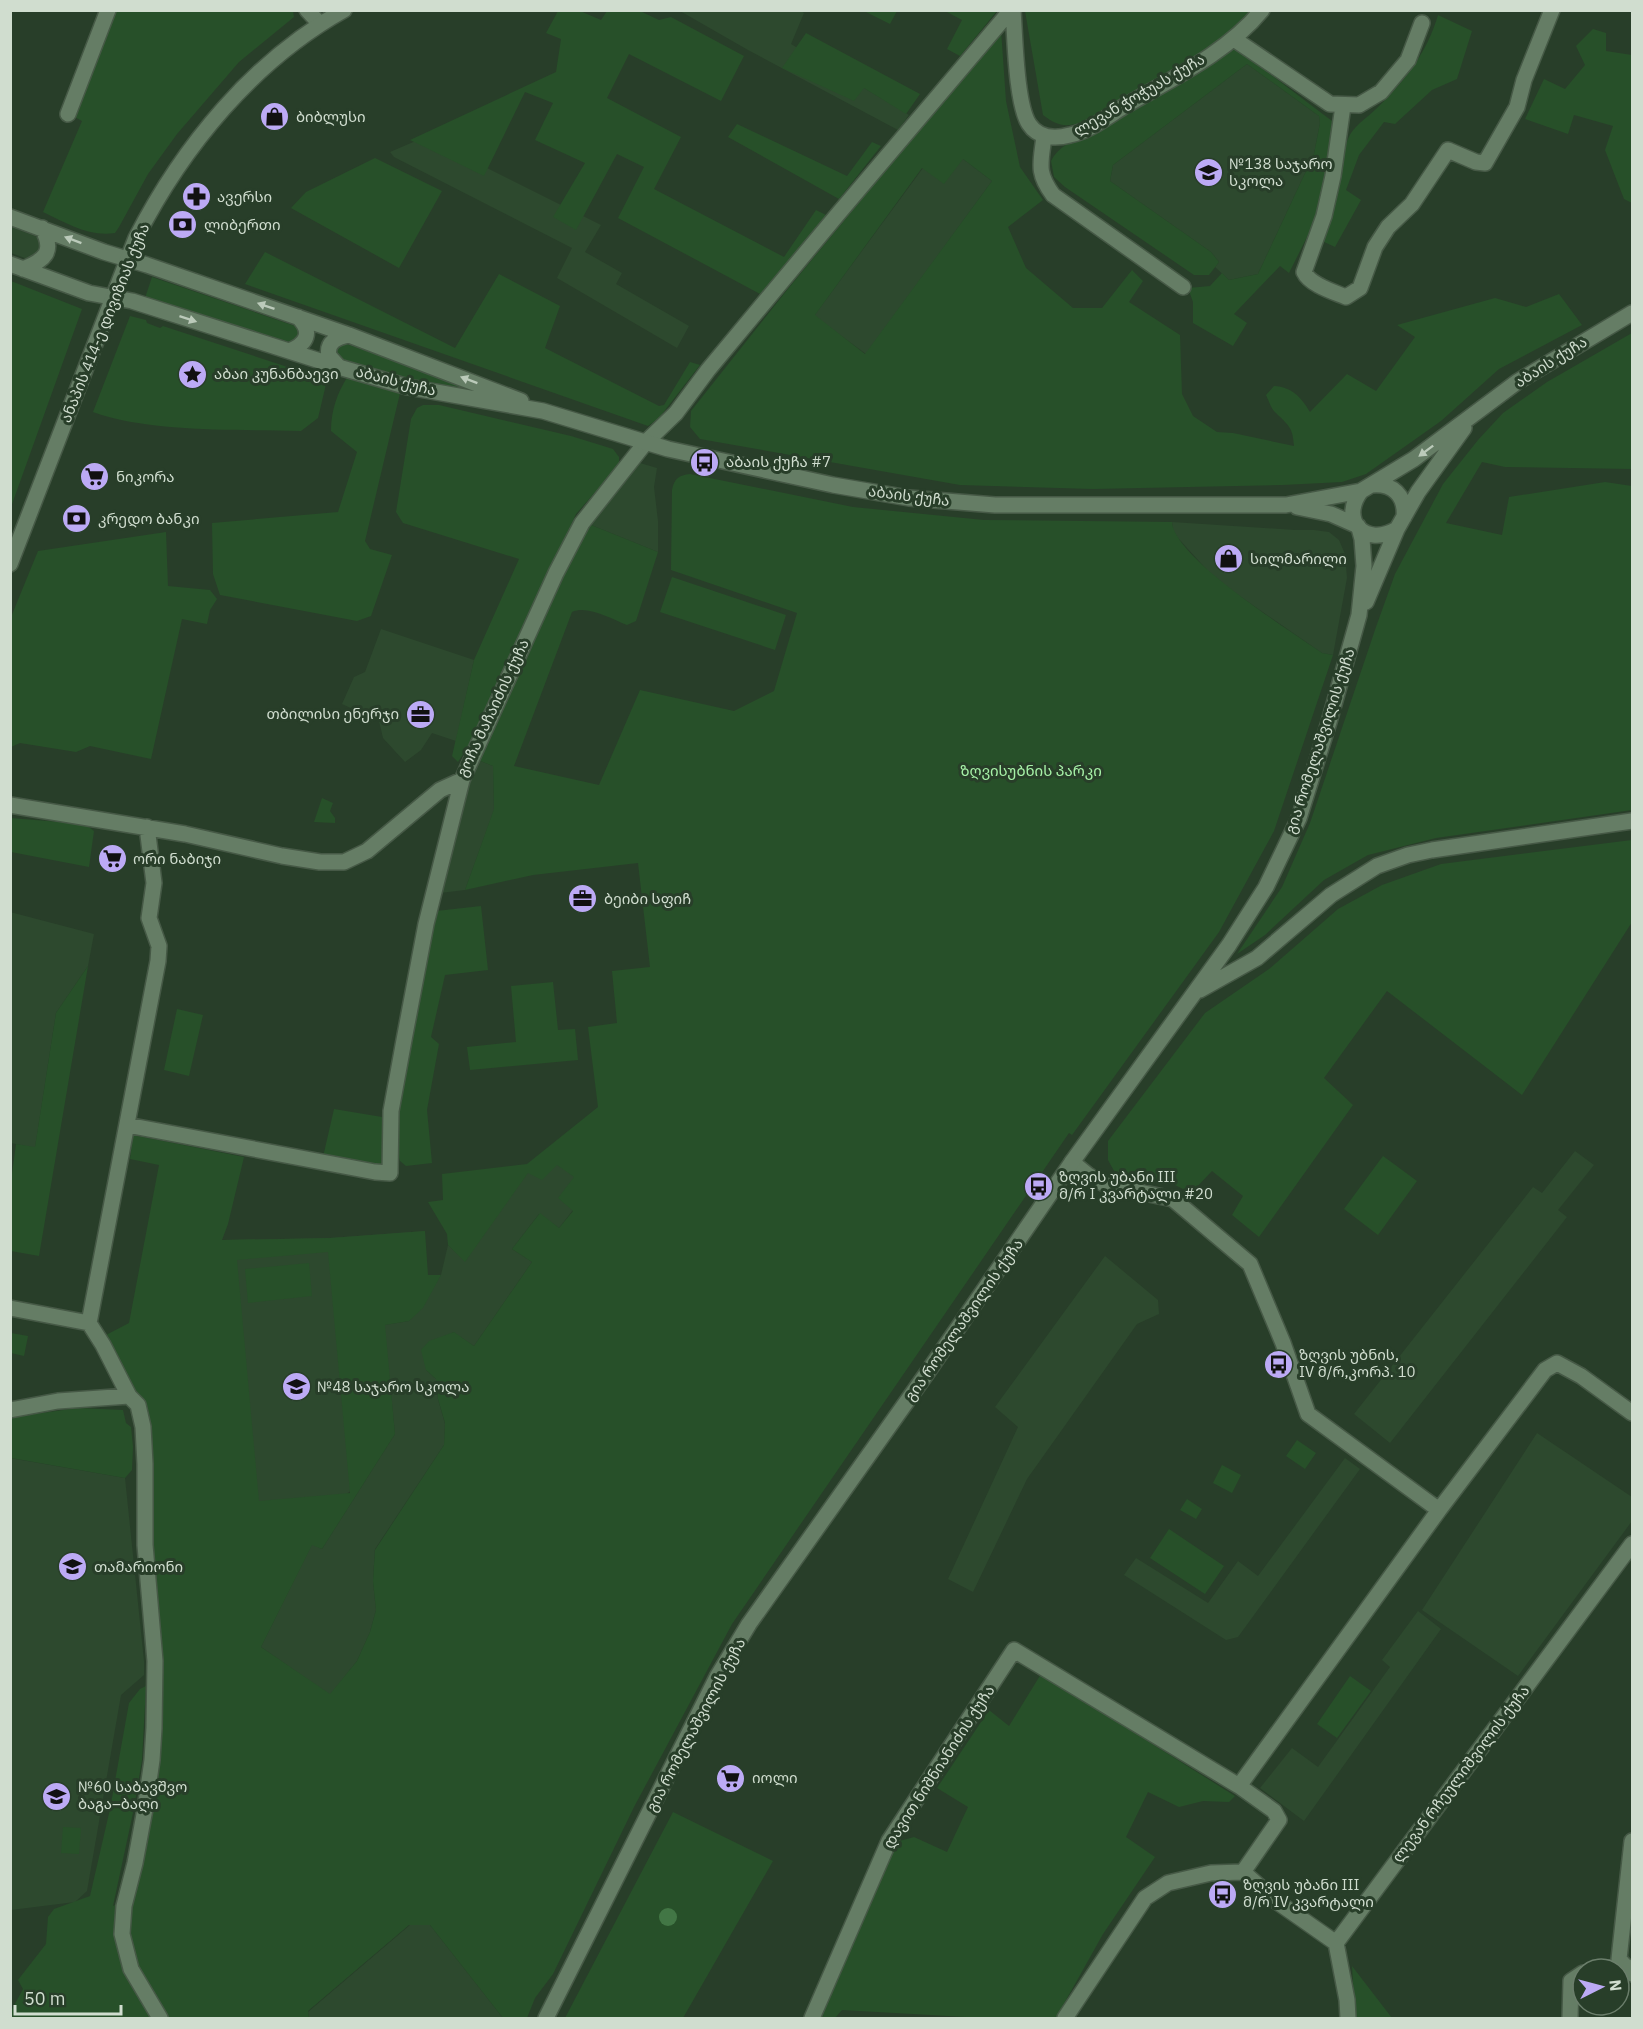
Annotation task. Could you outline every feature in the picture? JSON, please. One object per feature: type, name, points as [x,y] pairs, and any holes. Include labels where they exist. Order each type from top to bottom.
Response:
[{"type":"street","points":[[68,114],[108,10]]},
{"type":"street","points":[[307,10],[320,24]]},
{"type":"street","name":"ანაპის 414-ე დივიზიას ქუჩა","points":[[10,564],[15,541],[114,298],[136,238],[152,207],[183,160],[214,120],[264,69],[297,41],[344,10]]},
{"type":"street","points":[[1012,10],[1021,100],[1029,124],[1044,136],[1040,170],[1043,182],[1053,195],[1183,287]]},
{"type":"street","name":"გოჩა მაჩაიძის ქუჩა","points":[[10,805],[185,834],[282,856],[320,862],[344,862],[367,851],[440,790],[462,780],[556,573],[582,523],[646,442],[676,413],[708,370],[838,214],[1012,10]]},
{"type":"street","name":"ლევან ჭოჭუას ქუჩა","points":[[1044,136],[1073,135],[1179,75],[1234,39],[1262,10]]},
{"type":"street","points":[[1343,106],[1334,176],[1324,216],[1304,272],[1306,277],[1317,284],[1346,297],[1360,288],[1375,247],[1388,226],[1412,204],[1448,150],[1476,162],[1485,163],[1517,107],[1524,80],[1552,10]]},
{"type":"street","points":[[1234,39],[1330,104],[1359,105],[1381,92],[1408,60],[1422,23]]},
{"type":"street","name":"აბაის ქუჩა","points":[[10,217],[349,335],[511,396],[543,411]]},
{"type":"street","points":[[17,266],[37,263],[45,256],[48,238],[42,228]]},
{"type":"street","name":"აბაის ქუჩა","points":[[17,266],[89,293],[132,301],[408,387],[543,411],[646,442],[752,468],[909,498],[994,505],[1286,505],[1331,514],[1359,527]]},
{"type":"street","name":"აბაის ქუჩა","points":[[1286,505],[1366,488],[1414,459],[1517,382],[1632,313]]},
{"type":"street","points":[[289,351],[299,347],[307,334],[298,317]]},
{"type":"street","points":[[338,366],[329,356],[329,345],[334,340],[349,335]]},
{"type":"street","name":"აბაის ქუჩა","points":[[1401,523],[1418,492],[1473,416]]},
{"type":"street","points":[[1381,484],[1390,486],[1402,499],[1405,508],[1401,523],[1387,535],[1378,537],[1369,535],[1359,527],[1354,518],[1355,498],[1366,488],[1381,484]]},
{"type":"street","name":"გია რომელაშვილის ქუჩა","points":[[1359,615],[1401,523]]},
{"type":"street","name":"გია რომელაშვილის ქუჩა","points":[[546,2019],[717,1677],[749,1624],[927,1373],[1072,1162],[1229,945],[1266,887],[1299,818],[1346,667],[1359,615],[1365,566],[1359,527]]},
{"type":"street","points":[[127,1125],[375,1173],[390,1173],[391,1111],[423,935],[462,780]]},
{"type":"street","points":[[1194,993],[1257,958],[1331,895],[1377,866],[1408,855],[1432,850],[1632,821]]},
{"type":"street","points":[[147,827],[154,884],[149,918],[159,946],[89,1323],[129,1396],[138,1405],[143,1427],[145,1545],[155,1682],[152,1760],[135,1863],[124,1906],[122,1934],[131,1969],[160,2019]]},
{"type":"street","points":[[1072,1162],[1088,1175],[1106,1185],[1173,1199],[1250,1264],[1283,1343],[1308,1414],[1439,1510]]},
{"type":"street","points":[[10,1308],[89,1323]]},
{"type":"street","points":[[1244,1872],[1279,1820],[1274,1811],[1239,1786],[1439,1510],[1545,1370],[1557,1363],[1581,1376],[1632,1413]]},
{"type":"street","points":[[10,1410],[58,1401],[129,1396]]},
{"type":"street","name":"ლევან რჩეულიშვილის ქუჩა","points":[[1336,1943],[1632,1544]]},
{"type":"street","name":"დავით ნიშნიანიძის ქუჩა","points":[[812,2019],[889,1841],[1014,1650],[1239,1786]]},
{"type":"street","points":[[1619,1957],[1632,1841]]},
{"type":"street","points":[[1065,2019],[1145,1898],[1168,1883],[1211,1873],[1244,1872],[1276,1901],[1336,1943],[1347,2000],[1348,2019]]},
{"type":"street","points":[[1570,2019],[1571,1981]]},
{"type":"shaded area","points":[[680,11],[801,11],[804,13],[791,44],[909,115],[898,130]]},
{"type":"shaded area","name":"№138 საჯარო სკოლა","points":[[1247,64],[1319,116],[1320,123],[1314,154],[1258,274],[1229,280],[1215,267],[1219,262],[1211,252],[1110,181],[1113,165]]},
{"type":"shaded area","points":[[425,137],[601,225],[585,252],[622,273],[616,284],[689,326],[677,348],[557,278],[572,248],[394,157],[390,152]]},
{"type":"shaded area","points":[[963,159],[992,181],[866,354],[814,316],[923,168]]},
{"type":"shaded area","points":[[11,227],[38,237],[42,243],[39,257],[33,261],[11,253]]},
{"type":"shaded area","points":[[640,463],[657,468],[654,487],[658,521],[658,552],[591,525]]},
{"type":"shaded area","points":[[1172,522],[1314,530],[1329,532],[1339,540],[1345,554],[1347,578],[1333,655],[1322,653],[1231,590],[1208,571],[1177,537]]},
{"type":"shaded area","points":[[381,629],[474,660],[456,741],[432,733],[421,750],[405,762],[383,738],[379,721],[342,704],[354,677],[365,672]]},
{"type":"shaded area","points":[[478,760],[493,766],[494,810],[465,890],[440,893],[465,792]]},
{"type":"shaded area","points":[[10,912],[94,934],[88,966],[56,1013],[35,1148],[11,1143]]},
{"type":"shaded area","points":[[1575,1151],[1594,1165],[1558,1210],[1567,1217],[1390,1443],[1354,1414],[1533,1187],[1542,1193]]},
{"type":"shaded area","points":[[557,1164],[575,1177],[573,1210],[559,1228],[539,1214],[512,1249],[532,1262],[474,1346],[453,1332],[426,1370],[436,1379],[438,1399],[445,1424],[444,1445],[375,1549],[373,1581],[376,1610],[370,1632],[357,1661],[330,1695],[261,1647],[312,1544],[322,1549],[395,1434],[384,1325],[409,1321],[441,1275],[448,1245],[465,1261],[528,1172]]},
{"type":"shaded area","name":"№48 საჯარო სკოლა","points":[[425,1231],[348,1335],[365,1479],[338,1501],[257,1509],[221,1240],[330,1238]]},
{"type":"shaded area","points":[[1105,1256],[1158,1300],[1159,1314],[1137,1324],[1027,1479],[973,1592],[948,1579],[1018,1427],[995,1407]]},
{"type":"shaded area","points":[[1537,1433],[1632,1497],[1632,1521],[1518,1676],[1422,1610]]},
{"type":"shaded area","name":"თამარიონი","points":[[10,1458],[125,1478],[144,1661],[144,1675],[121,1695],[87,1891],[75,1902],[11,1910]]},
{"type":"shaded area","points":[[1345,1458],[1360,1469],[1238,1637],[1226,1640],[1124,1575],[1136,1558],[1208,1603],[1238,1561],[1258,1576]]},
{"type":"shaded area","points":[[1418,1611],[1441,1629],[1304,1821],[1260,1788],[1292,1748],[1318,1767],[1390,1667],[1382,1660]]},
{"type":"shaded area","points":[[668,1908],[674,1911],[677,1917],[674,1923],[668,1926],[662,1923],[659,1917],[662,1911]]},
{"type":"shaded area","points":[[410,1925],[430,1925],[503,2018],[309,2018],[308,2012]]},
{"type":"green space","points":[[115,11],[293,11],[294,17],[239,62],[177,134],[148,174],[115,233],[105,234],[69,225],[43,212],[82,121],[73,116]]},
{"type":"green space","points":[[558,11],[580,11],[601,20],[607,11],[640,11],[659,20],[671,17],[744,56],[721,101],[629,54],[607,98],[681,137],[654,189],[784,257],[816,210],[826,215],[762,295],[618,218],[644,167],[617,154],[576,230],[553,217],[585,163],[535,140],[553,103],[525,92],[484,176],[410,140],[556,72],[561,39],[546,33]]},
{"type":"green space","points":[[864,11],[897,11],[890,24]]},
{"type":"green space","points":[[945,11],[997,11],[960,56],[947,49],[962,20]]},
{"type":"green space","points":[[1025,11],[1253,11],[1216,46],[1084,122],[1067,125],[1053,122],[1043,115]]},
{"type":"green space","points":[[1438,15],[1472,31],[1457,79],[1432,90],[1395,124],[1384,122],[1359,155],[1346,190],[1361,200],[1335,247],[1322,241],[1350,134],[1405,77],[1428,42]]},
{"type":"green space","points":[[1593,29],[1606,33],[1606,51],[1632,55],[1632,203],[1624,199],[1605,150],[1613,126],[1574,115],[1568,134],[1525,119],[1544,79],[1565,89],[1585,65],[1576,46]]},
{"type":"green space","points":[[1001,30],[1006,101],[1020,167],[1043,200],[1008,227],[1026,268],[1073,308],[1102,308],[1132,270],[1143,281],[1129,302],[1180,335],[1182,394],[1193,416],[1217,432],[1233,433],[1294,446],[1289,427],[1273,409],[1266,395],[1274,386],[1286,388],[1299,397],[1310,412],[1347,374],[1376,391],[1415,337],[1397,325],[1495,298],[1526,307],[1559,294],[1582,325],[1499,369],[1441,421],[1366,474],[1342,482],[1093,489],[960,485],[700,439],[690,427],[691,411],[787,290]],"holes":[[[963,159],[992,181],[865,354],[815,315],[922,168],[944,184]]]},
{"type":"green space","points":[[806,33],[920,94],[906,114],[864,88],[854,101],[782,68]]},
{"type":"green space","points":[[1233,46],[1332,121],[1331,158],[1315,221],[1289,273],[1280,266],[1234,314],[1247,323],[1233,346],[1193,323],[1193,302],[1188,288],[1210,286],[1222,273],[1229,280],[1258,274],[1314,154],[1320,123],[1319,116],[1247,64],[1113,165],[1110,181],[1211,252],[1219,262],[1209,275],[1194,275],[1065,187],[1054,177],[1051,161],[1065,145],[1085,137]]},
{"type":"green space","points":[[737,124],[847,176],[872,142],[881,146],[839,199],[728,137]]},
{"type":"green space","points":[[375,158],[442,191],[399,268],[291,208],[306,192]]},
{"type":"green space","points":[[265,252],[455,348],[499,274],[560,306],[545,348],[659,406],[664,405],[690,362],[700,365],[659,418],[648,426],[245,284]]},
{"type":"green space","points":[[152,277],[298,327],[302,331],[294,344],[145,298]]},
{"type":"green space","points":[[11,281],[82,309],[10,507]]},
{"type":"green space","points":[[130,316],[146,320],[147,323],[160,328],[163,326],[327,380],[318,418],[301,431],[222,430],[141,424],[93,412]]},
{"type":"green space","points":[[1632,333],[1632,469],[1505,467],[1482,462],[1446,523],[1502,535],[1509,497],[1605,482],[1632,486],[1632,810],[1436,838],[1368,855],[1324,880],[1265,935],[1237,954],[1282,887],[1310,823],[1395,574],[1443,484],[1503,413],[1547,382]]},
{"type":"green space","points":[[341,342],[474,389],[473,394],[337,361],[335,358],[337,344]]},
{"type":"green space","points":[[348,376],[401,389],[365,541],[370,549],[392,555],[371,616],[357,621],[220,595],[213,574],[212,523],[338,512],[357,452],[331,431],[335,402]]},
{"type":"green space","points":[[423,405],[439,405],[571,436],[613,449],[619,457],[619,465],[576,514],[473,739],[458,762],[452,756],[474,660],[519,559],[403,523],[396,512],[411,419],[417,408]]},
{"type":"green space","name":"ზღვისუბნის პარკი","points":[[686,475],[853,507],[984,520],[1172,522],[1178,537],[1192,555],[1236,593],[1322,653],[1333,655],[1274,831],[1219,932],[1072,1135],[1069,1133],[732,1624],[634,1807],[553,1974],[535,1998],[527,2018],[503,2018],[430,1925],[409,1925],[308,2011],[309,2018],[11,2018],[11,2011],[23,1989],[18,1980],[46,1944],[48,1917],[54,1909],[90,1896],[110,1809],[129,1703],[140,1689],[146,1686],[142,1760],[113,1906],[136,1892],[152,1816],[159,1760],[162,1690],[151,1508],[142,1406],[106,1335],[129,1323],[159,1165],[130,1159],[133,1135],[244,1157],[222,1240],[330,1238],[425,1231],[428,1275],[441,1275],[423,1308],[409,1321],[385,1325],[395,1434],[322,1549],[312,1545],[261,1647],[330,1694],[357,1661],[370,1632],[376,1610],[373,1581],[375,1550],[444,1445],[445,1423],[438,1399],[436,1379],[426,1370],[421,1350],[429,1341],[454,1332],[474,1346],[532,1262],[512,1249],[540,1213],[559,1228],[573,1211],[558,1198],[574,1177],[557,1165],[542,1180],[528,1173],[465,1262],[448,1245],[447,1234],[428,1202],[443,1200],[442,1174],[527,1164],[598,1107],[588,1027],[617,1023],[612,971],[650,967],[638,863],[533,875],[465,890],[494,809],[493,766],[478,760],[579,544],[591,525],[658,552],[636,621],[627,625],[592,611],[572,612],[514,766],[599,785],[640,690],[734,711],[774,691],[797,613],[671,570],[672,490],[676,480]],"holes":[[[328,1252],[350,1493],[259,1501],[237,1260]]]},
{"type":"green space","points":[[166,532],[168,586],[210,590],[217,599],[210,610],[207,624],[182,619],[151,759],[90,746],[76,752],[20,743],[11,747],[11,617],[38,551]]},
{"type":"green space","points":[[672,577],[786,615],[775,650],[660,612]]},
{"type":"green space","points":[[322,798],[333,803],[330,811],[335,818],[335,823],[314,822]]},
{"type":"green space","points":[[10,818],[85,824],[94,831],[89,867],[11,852]]},
{"type":"green space","points":[[1632,840],[1632,922],[1522,1095],[1387,991],[1324,1078],[1353,1105],[1259,1237],[1232,1215],[1243,1196],[1212,1171],[1191,1193],[1171,1183],[1118,1178],[1108,1160],[1108,1141],[1205,1013],[1269,969],[1338,909],[1382,885],[1441,864]]},
{"type":"green space","points":[[481,906],[488,970],[445,975],[431,1037],[439,1044],[427,1110],[432,1163],[406,1166],[400,1161],[396,1148],[400,1100],[436,911]]},
{"type":"green space","points":[[88,966],[39,1256],[11,1251],[11,1181],[16,1144],[35,1147],[56,1013]]},
{"type":"green space","points":[[553,982],[558,1030],[575,1029],[578,1060],[470,1070],[467,1047],[516,1042],[511,986]]},
{"type":"green space","points":[[177,1009],[203,1015],[189,1076],[164,1070]]},
{"type":"green space","points":[[334,1109],[382,1117],[383,1164],[379,1167],[323,1157]]},
{"type":"green space","points":[[1383,1156],[1417,1181],[1378,1235],[1344,1209]]},
{"type":"green space","points":[[309,1263],[312,1296],[248,1303],[245,1269]]},
{"type":"green space","points":[[11,1333],[28,1336],[24,1356],[11,1353]]},
{"type":"green space","points":[[78,1408],[123,1410],[126,1423],[131,1427],[133,1447],[132,1470],[125,1478],[11,1458],[11,1419]]},
{"type":"green space","points":[[1297,1440],[1316,1453],[1305,1469],[1286,1456]]},
{"type":"green space","points":[[1222,1465],[1241,1475],[1232,1493],[1213,1483]]},
{"type":"green space","points":[[1187,1499],[1202,1509],[1196,1519],[1180,1510]]},
{"type":"green space","points":[[1169,1529],[1224,1566],[1205,1594],[1150,1558]]},
{"type":"green space","points":[[1041,1674],[1235,1796],[1229,1802],[1203,1801],[1179,1807],[1148,1792],[1126,1837],[1155,1857],[1103,1934],[1056,2018],[983,2018],[842,2010],[835,2018],[819,2018],[896,1842],[914,1837],[947,1852],[968,1807],[937,1788],[989,1710],[1009,1726]]},
{"type":"green space","points":[[1350,1676],[1371,1691],[1337,1738],[1317,1724]]},
{"type":"green space","points":[[673,1812],[773,1861],[683,2018],[565,2018]]},
{"type":"green space","points":[[63,1827],[81,1828],[79,1854],[61,1853]]},
{"type":"green space","points":[[1352,1966],[1392,2018],[1355,2018]]},
{"type":"place","name":"ბიბლუსი","points":[[275,117]]},
{"type":"place","name":"№138 საჯარო სკოლა","points":[[1208,173]]},
{"type":"place","name":"ავერსი","points":[[196,197]]},
{"type":"place","name":"ლიბერთი","points":[[183,225]]},
{"type":"place","name":"აბაი კუნანბაევი","points":[[193,374]]},
{"type":"place","name":"აბაის ქუჩა #7","points":[[705,462]]},
{"type":"place","name":"ნიკორა","points":[[95,477]]},
{"type":"place","name":"კრედო ბანკი","points":[[77,519]]},
{"type":"place","name":"სილმარილი","points":[[1229,559]]},
{"type":"place","name":"თბილისი ენერჯი","points":[[420,714]]},
{"type":"place","name":"ორი ნაბიჯი","points":[[112,859]]},
{"type":"place","name":"ბეიბი სფიჩ","points":[[583,899]]},
{"type":"place","name":"ზღვის უბანი III მ/რ I კვარტალი #20","points":[[1038,1186]]},
{"type":"place","name":"ზღვის უბნის, IV მ/რ,კორპ. 10","points":[[1278,1364]]},
{"type":"place","name":"№48 საჯარო სკოლა","points":[[296,1387]]},
{"type":"place","name":"თამარიონი","points":[[73,1567]]},
{"type":"place","name":"იოლი","points":[[731,1778]]},
{"type":"place","name":"№60 საბავშვო ბაგა–ბაღი","points":[[57,1796]]},
{"type":"place","name":"ზღვის უბანი III მ/რ IV კვარტალი","points":[[1222,1894]]}]
